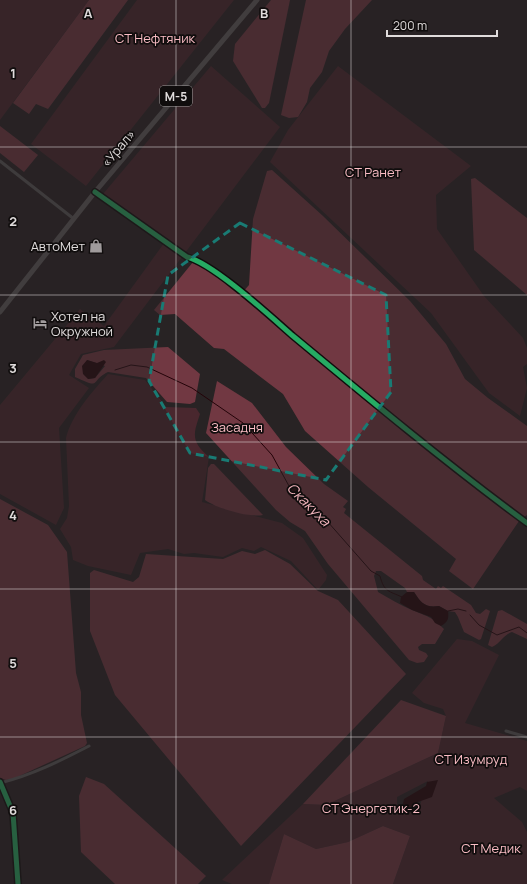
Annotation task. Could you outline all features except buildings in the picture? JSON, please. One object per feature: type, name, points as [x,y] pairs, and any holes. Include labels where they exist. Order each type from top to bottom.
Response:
[{"type":"highway","name":"«Урал»","points":[[0,312],[95,192],[257,0]]},
{"type":"street","points":[[0,161],[74,219]]},
{"type":"street","points":[[95,192],[187,258],[197,260],[237,289],[411,433],[494,499],[527,523]]},
{"type":"street","points":[[506,731],[527,737]]},
{"type":"street","points":[[18,884],[13,814],[0,783],[46,768],[89,746]]},
{"type":"highlighted area","points":[[240,223],[386,295],[391,392],[326,480],[190,453],[149,381],[168,275]]},
{"type":"green space","name":"СТ Нефтяник","points":[[0,0],[89,0],[0,120]]},
{"type":"green space","points":[[89,0],[128,0],[48,109],[36,104],[29,114],[13,103]]},
{"type":"green space","name":"СТ Нефтяник","points":[[137,0],[234,0],[86,186],[31,144]]},
{"type":"green space","points":[[271,0],[290,0],[269,103],[265,108],[262,108],[233,61],[235,44]]},
{"type":"green space","points":[[306,0],[372,0],[345,29],[329,51],[322,72],[310,88],[307,102],[298,117],[289,118],[281,115]]},
{"type":"green space","points":[[211,66],[280,127],[114,347],[81,354],[69,375],[89,388],[59,428],[64,508],[56,525],[0,494],[0,405],[80,309],[104,326],[167,239],[103,194]]},
{"type":"green space","name":"СТ Ранет","points":[[338,66],[471,166],[436,195],[437,229],[484,296],[523,338],[527,348],[527,364],[523,367],[527,388],[520,416],[489,393],[431,313],[270,162],[288,130]]},
{"type":"green space","points":[[0,126],[38,155],[24,172],[0,153]]},
{"type":"green space","points":[[272,170],[323,216],[410,301],[446,344],[465,379],[488,398],[527,426],[527,515],[519,521],[473,589],[449,571],[456,559],[368,487],[305,431],[283,394],[224,349],[214,348],[175,314],[160,315],[154,310],[193,262],[197,260],[242,293],[249,285],[253,219],[267,171]]},
{"type":"green space","points":[[475,178],[527,218],[527,295],[474,250],[471,179]]},
{"type":"green space","points":[[168,347],[200,374],[195,402],[190,404],[167,402],[146,378],[108,372],[102,375],[93,384],[75,377],[75,369],[83,355],[104,350]],"holes":[[[87,360],[105,366],[95,378],[88,379]]]},
{"type":"green space","points":[[108,374],[145,380],[166,407],[196,408],[200,414],[195,433],[196,442],[209,457],[202,502],[282,523],[303,538],[327,575],[326,580],[318,590],[291,561],[261,547],[254,551],[242,548],[223,557],[194,553],[184,554],[168,549],[140,553],[131,575],[88,566],[73,560],[71,547],[60,529],[67,518],[69,506],[66,438],[78,412],[89,396]]},
{"type":"green space","name":"Засадня","points":[[217,381],[252,403],[286,447],[324,484],[348,501],[343,507],[346,509],[344,513],[422,576],[423,580],[436,589],[438,586],[441,588],[443,586],[471,605],[476,613],[480,614],[486,609],[490,611],[481,639],[479,640],[464,632],[455,612],[448,611],[439,606],[424,604],[414,592],[407,592],[405,588],[381,571],[376,571],[374,576],[378,592],[403,606],[429,617],[444,629],[435,644],[422,644],[418,647],[419,650],[426,653],[428,656],[424,662],[417,663],[409,660],[328,564],[305,531],[290,522],[276,510],[206,433]]},
{"type":"green space","points":[[211,464],[214,464],[263,515],[257,516],[233,512],[205,500],[208,468]]},
{"type":"green space","points":[[0,499],[48,525],[67,552],[76,673],[81,692],[81,715],[87,743],[85,746],[15,778],[6,780],[0,778]]},
{"type":"green space","points":[[265,550],[290,564],[318,591],[338,600],[406,674],[241,846],[115,695],[90,631],[90,573],[94,570],[133,582],[139,577],[146,554],[223,559],[242,551],[255,554]]},
{"type":"green space","points":[[502,610],[527,624],[527,639],[512,632],[492,647],[488,645],[498,611]]},
{"type":"green space","points":[[457,639],[472,641],[499,655],[465,723],[527,741],[527,791],[520,787],[494,798],[522,822],[527,832],[527,884],[393,884],[410,836],[383,826],[348,842],[316,849],[284,834],[269,884],[232,884],[222,880],[303,804],[326,805],[438,753],[446,716],[443,709],[424,703],[412,693]],"holes":[[[428,781],[417,814],[397,809],[397,797]]]},
{"type":"green space","points":[[401,700],[446,716],[438,753],[326,805],[303,804]]},
{"type":"green space","points":[[86,777],[104,784],[206,876],[198,884],[115,884],[81,852],[79,796]]},
{"type":"green space","points":[[383,826],[410,836],[393,884],[269,884],[284,834],[316,849],[348,842]]},
{"type":"shaded area","points":[[87,360],[97,363],[104,360],[106,362],[95,378],[88,379],[83,374],[82,366]]},
{"type":"shaded area","points":[[292,485],[302,492],[303,498],[300,501],[293,499],[288,494],[287,488]]},
{"type":"shaded area","points":[[407,592],[414,592],[424,604],[439,606],[448,611],[447,622],[441,626],[435,623],[431,617],[412,610],[400,603],[401,597]]},
{"type":"shaded area","points":[[438,780],[432,797],[418,802],[411,807],[407,807],[403,804],[404,799],[426,786],[427,782]]},
{"type":"waterway","name":"Скакуха","points":[[115,370],[131,365],[147,367],[192,388],[243,423],[272,455],[289,486]]},
{"type":"waterway","name":"Скакуха","points":[[303,499],[320,513],[371,571],[380,576],[385,588],[402,597]]},
{"type":"waterway","name":"Скакуха","points":[[448,611],[458,609],[466,611]]},
{"type":"waterway","name":"Скакуха","points":[[470,615],[479,625],[497,635],[519,627],[527,633]]},
{"type":"cycle path","points":[[95,192],[187,257],[212,269],[409,431],[527,523]]},
{"type":"cycle path","points":[[0,782],[13,813],[18,884]]},
{"type":"place","name":"АвтоМет","points":[[96,246]]},
{"type":"place","name":"Хотел на Окружной","points":[[40,323]]},
{"type":"park label","name":"СТ Изумруд","points":[[471,759]]},
{"type":"park label","name":"СТ Энергетик-2","points":[[371,808]]},
{"type":"park label","name":"СТ Медик","points":[[491,848]]}]
